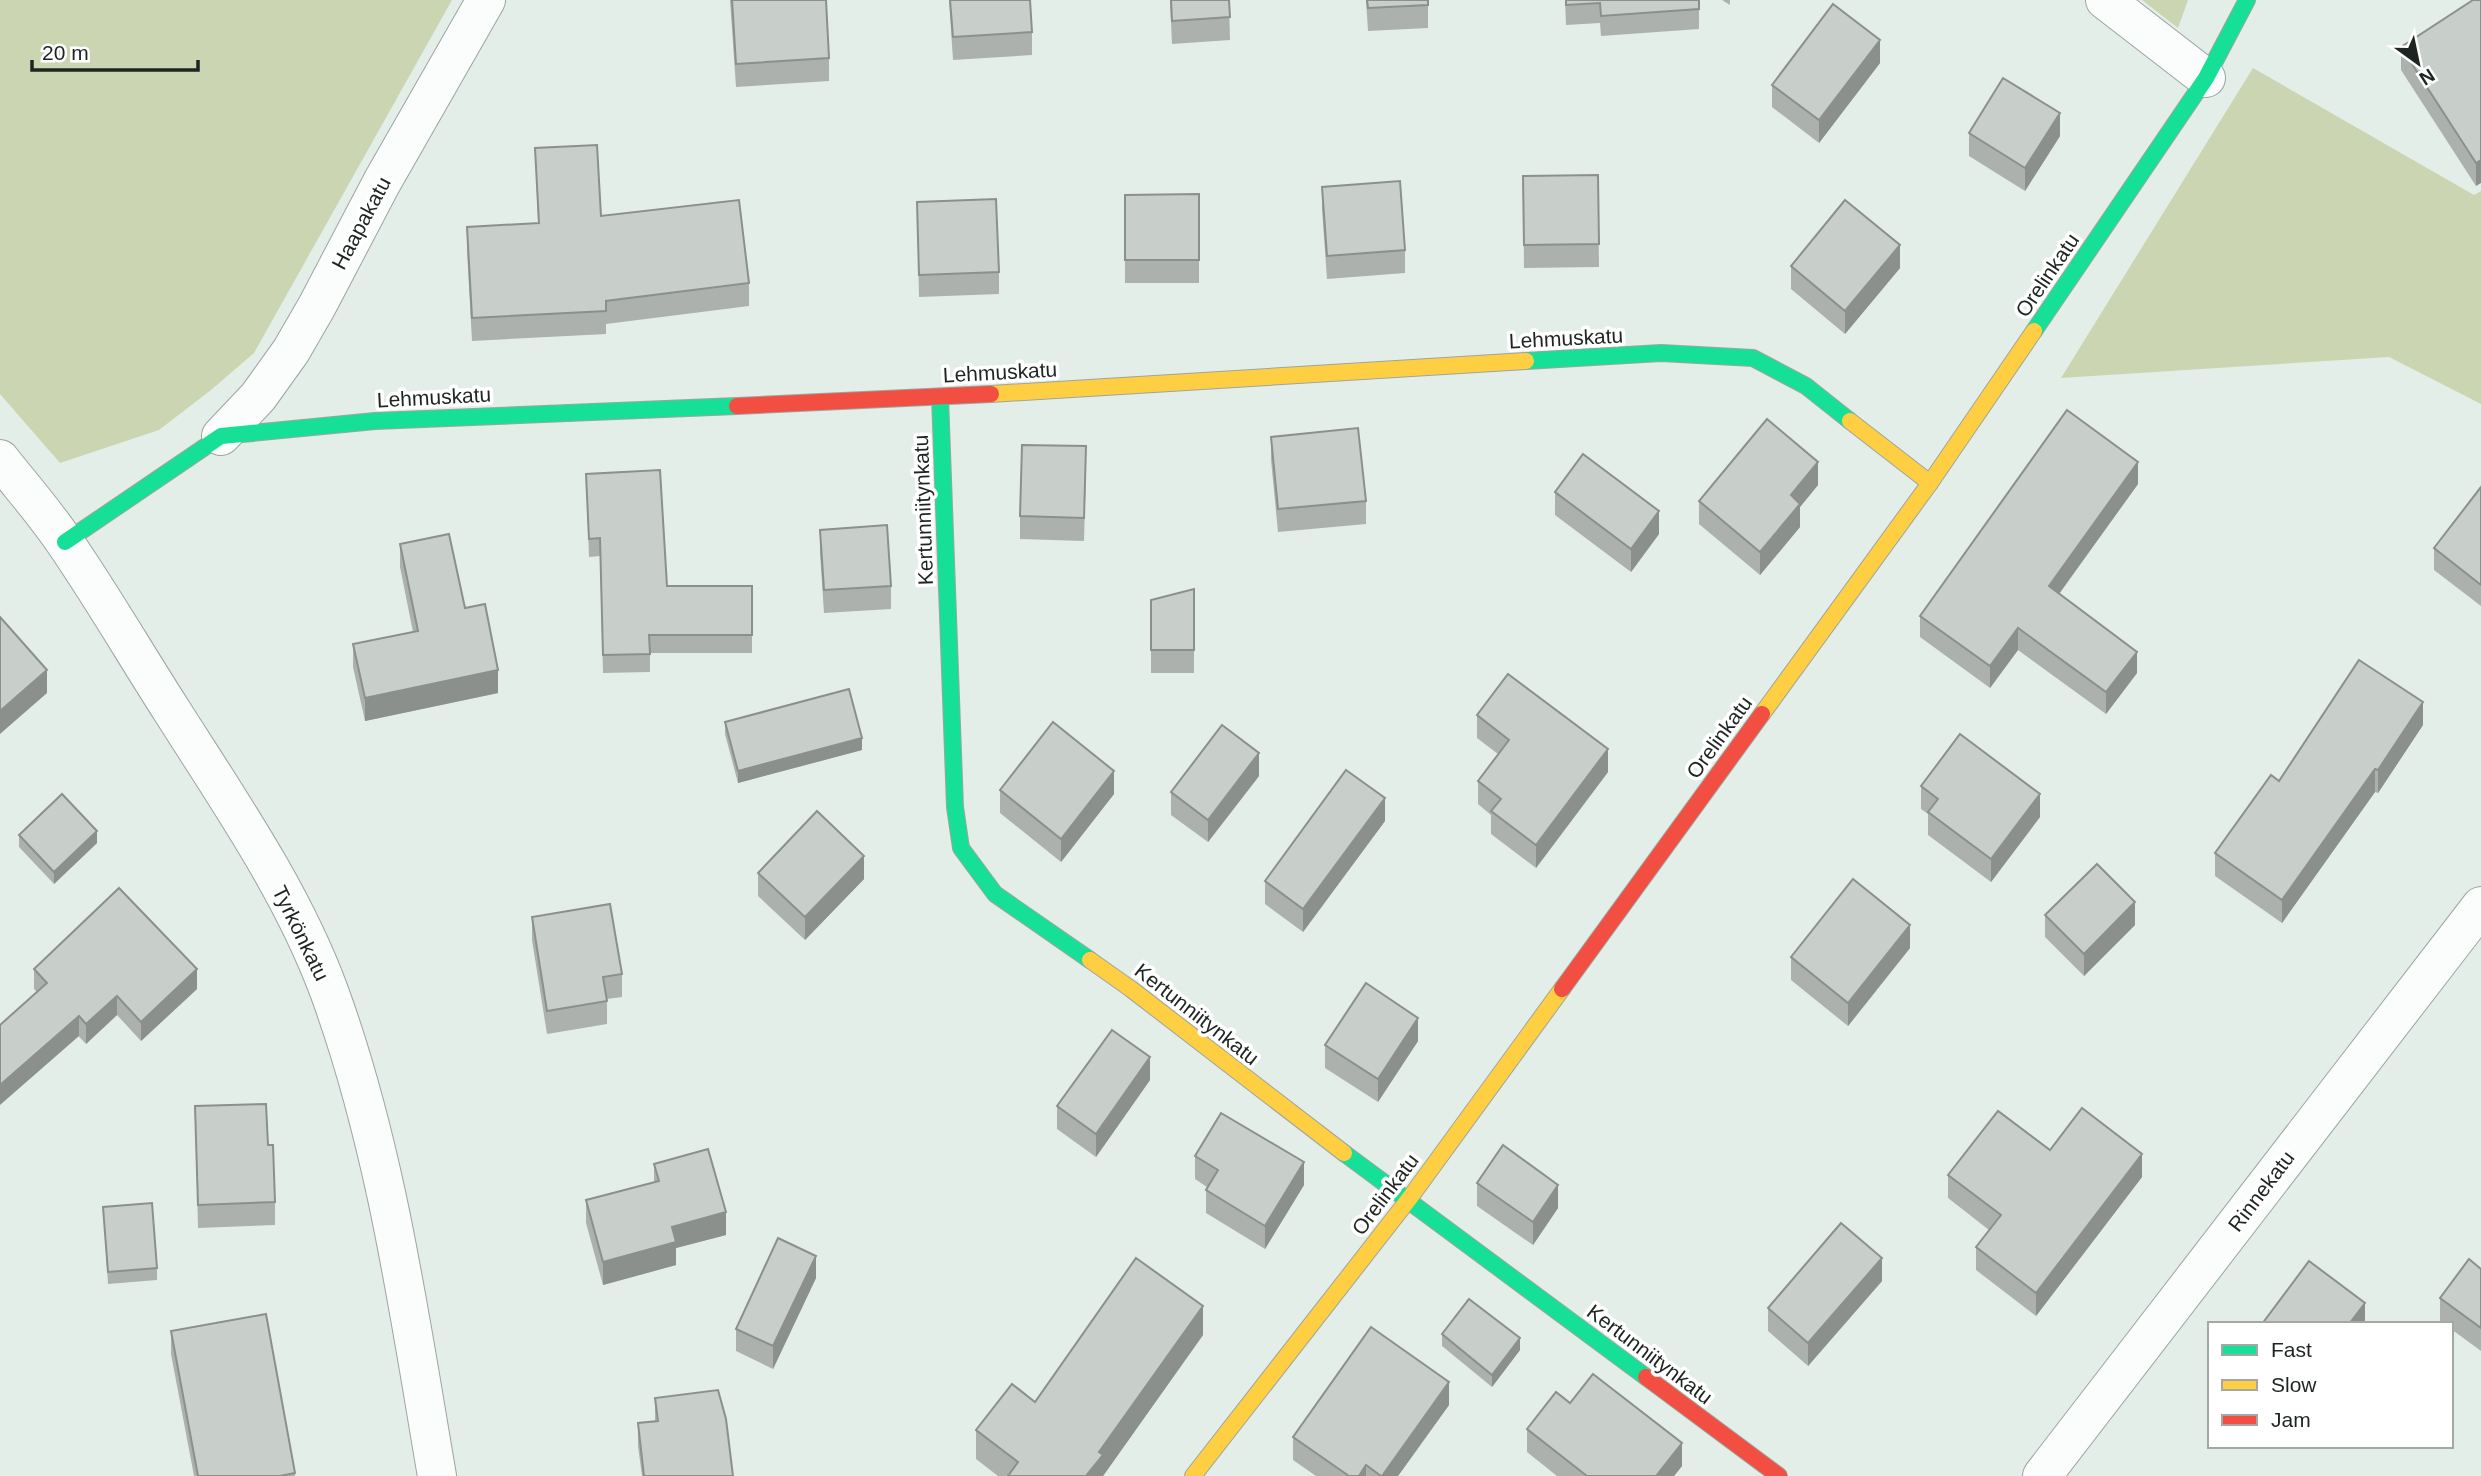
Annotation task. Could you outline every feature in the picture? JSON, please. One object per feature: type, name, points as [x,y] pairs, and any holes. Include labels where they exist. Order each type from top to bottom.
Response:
[{"type":"street","name":"Haapakatu","points":[[221,436],[258,397],[290,351],[486,0]]},
{"type":"street","points":[[2105,0],[2206,78]]},
{"type":"street","name":"Orelinkatu","points":[[1193,1476],[1409,1199],[1930,483],[2206,78],[2247,0]]},
{"type":"street","name":"Lehmuskatu","points":[[65,542],[221,436],[375,421],[940,397],[1661,353],[1753,358],[1806,386],[1930,483]]},
{"type":"street","name":"Kertunniitynkatu","points":[[940,397],[955,807],[961,848],[995,894],[1131,989],[1375,1177],[1409,1199],[1779,1476]]},
{"type":"street","name":"Tyrkönkatu","points":[[0,459],[65,542],[228,799],[281,888],[328,989],[352,1057],[378,1153],[405,1286],[437,1476]]},
{"type":"street","name":"Rinnekatu","points":[[2042,1476],[2481,906]]},
{"type":"green space","points":[[0,0],[452,0],[254,353],[159,430],[60,463],[0,394]]},
{"type":"green space","points":[[2142,0],[2188,0],[2178,28]]},
{"type":"green space","points":[[2253,68],[2474,195],[2481,191],[2481,404],[2389,357],[2061,378]]},
{"type":"building","points":[[732,0],[826,0],[829,58],[736,64]]},
{"type":"building","points":[[950,0],[1030,0],[1032,32],[953,37]]},
{"type":"building","points":[[1171,0],[1229,0],[1230,17],[1172,21]]},
{"type":"building","points":[[1367,0],[1428,0],[1428,5],[1368,8]]},
{"type":"building","points":[[1566,0],[1699,0],[1699,9],[1601,16],[1600,3],[1566,5]]},
{"type":"building","points":[[2473,0],[2481,0],[2481,160],[2476,163],[2401,47]]},
{"type":"building","points":[[1833,4],[1880,40],[1819,120],[1772,85]]},
{"type":"building","points":[[2003,78],[2060,113],[2025,168],[1969,133]]},
{"type":"building","points":[[597,145],[601,216],[739,200],[749,283],[606,301],[606,311],[472,318],[467,227],[539,223],[535,148]]},
{"type":"building","points":[[1598,175],[1599,244],[1524,245],[1523,176]]},
{"type":"building","points":[[1400,181],[1405,250],[1327,256],[1322,187]]},
{"type":"building","points":[[1199,194],[1199,260],[1125,260],[1125,195]]},
{"type":"building","points":[[996,199],[999,272],[919,275],[917,202]]},
{"type":"building","points":[[1845,200],[1900,245],[1845,311],[1791,266]]},
{"type":"building","points":[[2067,410],[2138,462],[2049,586],[2137,652],[2106,692],[2018,628],[1990,666],[1920,616]]},
{"type":"building","points":[[1767,419],[1818,462],[1791,495],[1800,504],[1760,552],[1699,501]]},
{"type":"building","points":[[1358,428],[1366,501],[1278,509],[1271,437]]},
{"type":"building","points":[[1022,445],[1086,446],[1084,518],[1020,516]]},
{"type":"building","points":[[1583,454],[1659,511],[1631,549],[1555,492]]},
{"type":"building","points":[[660,470],[667,586],[752,586],[752,635],[649,635],[650,654],[603,655],[600,538],[589,539],[586,474]]},
{"type":"building","points":[[2481,487],[2481,585],[2434,548]]},
{"type":"building","points":[[887,525],[891,586],[824,590],[820,530]]},
{"type":"building","points":[[449,534],[465,608],[485,604],[498,670],[365,698],[353,644],[418,631],[400,544]]},
{"type":"building","points":[[1194,589],[1194,650],[1151,650],[1151,600]]},
{"type":"building","points":[[0,617],[47,670],[0,711]]},
{"type":"building","points":[[2359,660],[2423,702],[2378,770],[2375,769],[2282,900],[2215,853],[2271,775],[2279,781]]},
{"type":"building","points":[[1508,674],[1608,749],[1536,845],[1491,811],[1501,799],[1478,781],[1509,740],[1477,715]]},
{"type":"building","points":[[849,689],[862,738],[738,771],[725,722]]},
{"type":"building","points":[[1053,722],[1114,771],[1061,839],[1000,790]]},
{"type":"building","points":[[1222,725],[1259,753],[1208,820],[1171,792]]},
{"type":"building","points":[[1960,734],[2040,794],[1991,859],[1928,812],[1938,799],[1921,786]]},
{"type":"building","points":[[1346,770],[1385,798],[1303,909],[1265,881]]},
{"type":"building","points":[[62,794],[97,831],[54,872],[19,835]]},
{"type":"building","points":[[817,811],[864,856],[805,917],[758,873]]},
{"type":"building","points":[[2097,864],[2135,902],[2084,954],[2045,915]]},
{"type":"building","points":[[1853,879],[1910,925],[1848,1003],[1791,957]]},
{"type":"building","points":[[119,888],[197,969],[141,1022],[117,996],[86,1024],[79,1016],[0,1085],[0,1025],[47,983],[34,969]]},
{"type":"building","points":[[610,904],[622,974],[603,977],[607,1001],[547,1011],[532,917]]},
{"type":"building","points":[[1366,983],[1418,1018],[1378,1079],[1325,1045]]},
{"type":"building","points":[[1112,1030],[1150,1057],[1096,1134],[1057,1106]]},
{"type":"building","points":[[266,1104],[268,1145],[273,1145],[275,1202],[198,1205],[195,1106]]},
{"type":"building","points":[[2082,1108],[2142,1154],[2036,1293],[1976,1247],[2001,1215],[1948,1175],[1998,1111],[2050,1150]]},
{"type":"building","points":[[1221,1113],[1304,1162],[1265,1226],[1206,1190],[1218,1170],[1195,1156]]},
{"type":"building","points":[[1503,1145],[1558,1185],[1533,1222],[1477,1183]]},
{"type":"building","points":[[708,1149],[726,1212],[672,1227],[676,1242],[603,1262],[586,1200],[659,1181],[654,1164]]},
{"type":"building","points":[[152,1203],[157,1268],[108,1272],[103,1207]]},
{"type":"building","points":[[1841,1223],[1882,1258],[1808,1343],[1768,1308]]},
{"type":"building","points":[[778,1238],[816,1256],[773,1346],[736,1329]]},
{"type":"building","points":[[1136,1258],[1203,1306],[1099,1452],[1103,1455],[1086,1476],[1008,1476],[1018,1462],[976,1430],[1012,1384],[1035,1402]]},
{"type":"building","points":[[2469,1259],[2481,1269],[2481,1328],[2440,1298]]},
{"type":"building","points":[[2309,1261],[2365,1303],[2351,1322],[2263,1322]]},
{"type":"building","points":[[1469,1299],[1520,1338],[1492,1375],[1442,1334]]},
{"type":"building","points":[[266,1314],[295,1473],[280,1476],[198,1476],[171,1331]]},
{"type":"building","points":[[1371,1327],[1449,1382],[1382,1476],[1366,1465],[1359,1476],[1349,1476],[1293,1437]]},
{"type":"building","points":[[1593,1374],[1682,1443],[1656,1476],[1587,1476],[1527,1429],[1556,1392],[1570,1403]]},
{"type":"building","points":[[718,1390],[726,1419],[733,1476],[644,1476],[638,1423],[658,1421],[655,1398]]},
{"type":"traffic: fast","points":[[2034,331],[2206,78],[2247,0]]},
{"type":"traffic: fast","points":[[1526,361],[1661,353],[1753,358],[1806,386],[1850,421]]},
{"type":"traffic: fast","points":[[940,397],[955,807],[961,848],[995,894],[1090,960]]},
{"type":"traffic: fast","points":[[65,542],[221,436],[375,421],[737,406]]},
{"type":"traffic: fast","points":[[1344,1153],[1646,1377]]},
{"type":"traffic: slow","points":[[1762,714],[1930,483],[2034,331]]},
{"type":"traffic: slow","points":[[991,394],[1526,361]]},
{"type":"traffic: slow","points":[[1850,421],[1930,483]]},
{"type":"traffic: slow","points":[[1090,960],[1344,1153]]},
{"type":"traffic: slow","points":[[1193,1476],[1409,1199],[1562,989]]},
{"type":"traffic: jam","points":[[737,406],[991,394]]},
{"type":"traffic: jam","points":[[1562,989],[1762,714]]},
{"type":"traffic: jam","points":[[1646,1377],[1779,1476]]}]
